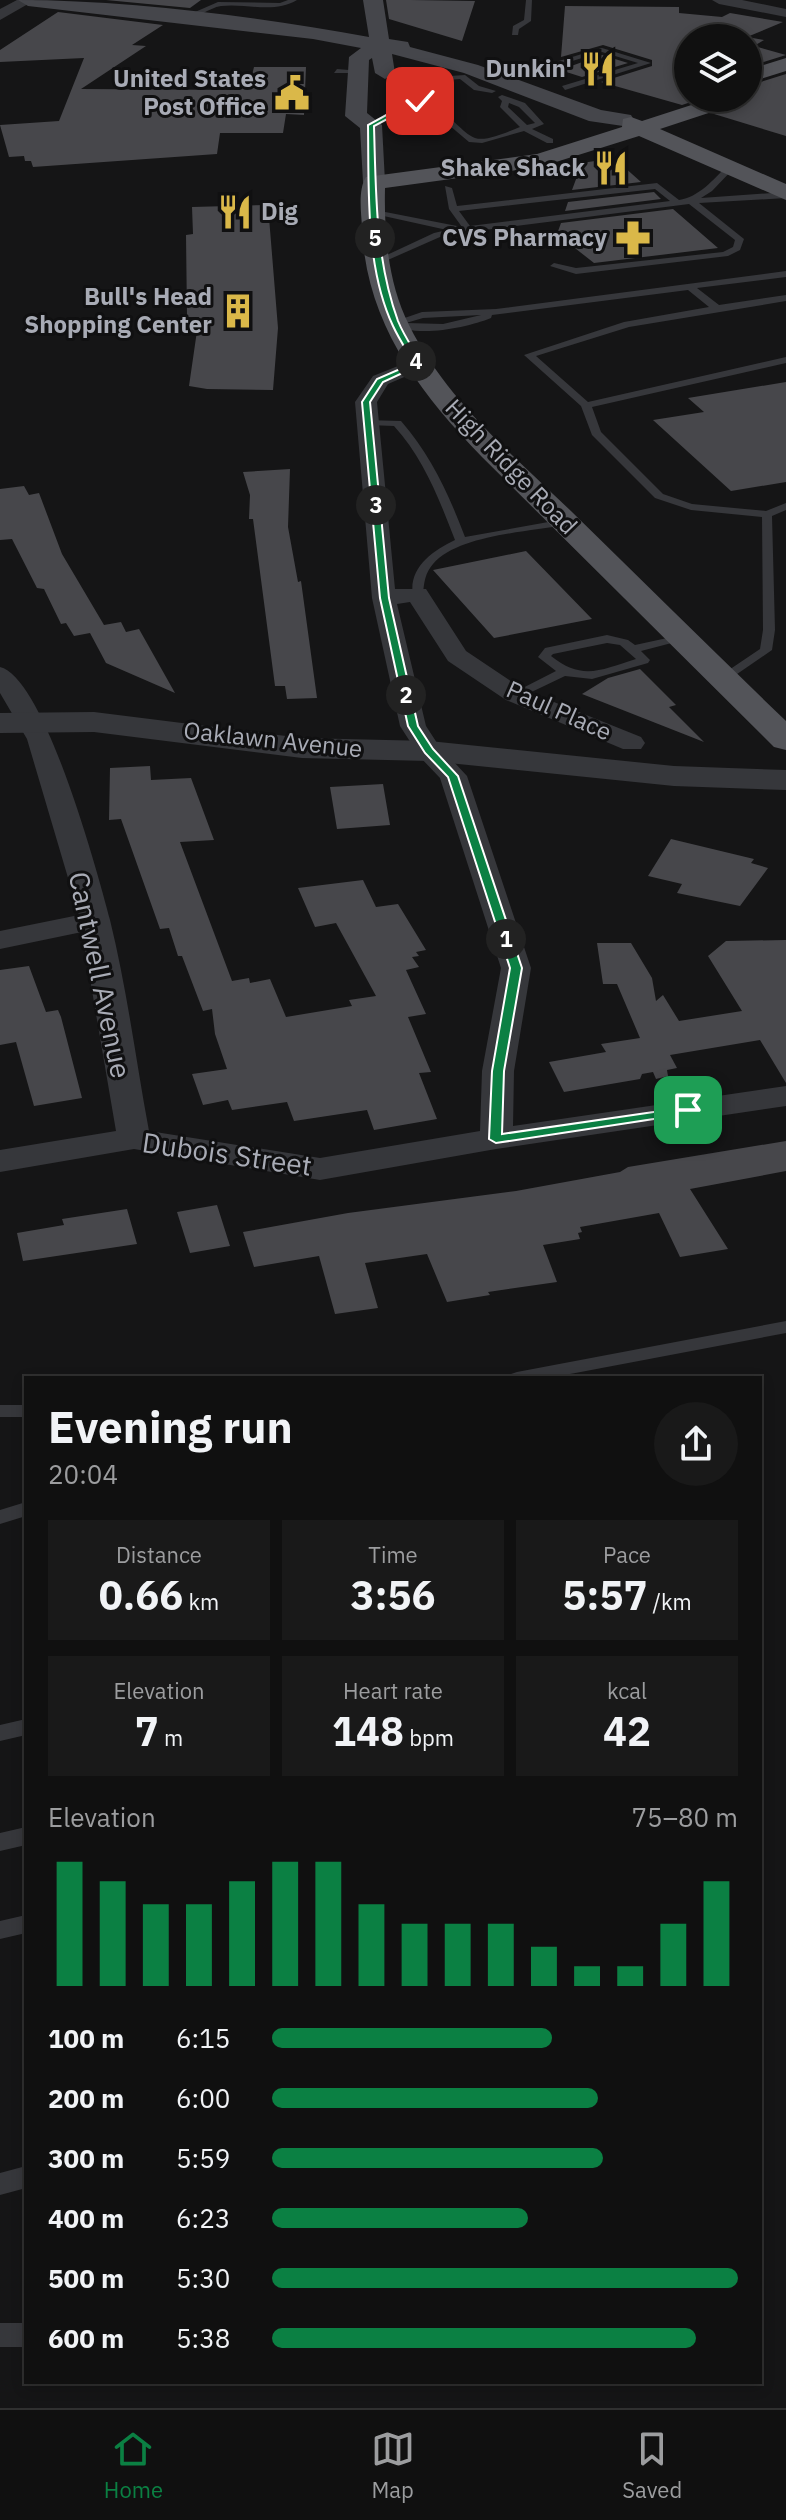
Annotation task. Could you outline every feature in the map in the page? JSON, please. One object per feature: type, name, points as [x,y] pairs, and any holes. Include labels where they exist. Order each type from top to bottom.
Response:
[{"type":"main road","points":[[28,0],[447,52],[565,88],[615,110],[633,125]]},
{"type":"main road","points":[[313,33],[360,21],[373,2]]},
{"type":"main road","name":"High Ridge Road","points":[[373,2],[380,45],[373,211],[378,261],[395,323],[418,364],[452,410],[786,740]]},
{"type":"main road","points":[[256,27],[315,41],[341,51],[347,71]]},
{"type":"main road","points":[[347,71],[361,54],[380,45],[491,88],[633,125],[784,192]]},
{"type":"main road","points":[[762,72],[786,64]]},
{"type":"main road","name":"High Ridge Road","points":[[347,71],[356,116],[379,121]]},
{"type":"main road","points":[[762,89],[786,81]]},
{"type":"main road","points":[[374,182],[431,177],[540,160],[633,125],[674,105]]},
{"type":"main road","points":[[374,182],[424,167],[633,125],[682,112]]},
{"type":"street","points":[[0,15],[28,0]]},
{"type":"street","points":[[719,0],[786,13]]},
{"type":"street","points":[[418,364],[380,380],[366,402],[384,598],[413,726],[429,751],[453,776],[516,968],[498,1071],[496,1139]]},
{"type":"street","points":[[384,598],[417,594]]},
{"type":"street","name":"Paul Place","points":[[417,594],[457,656],[515,695],[632,743]]},
{"type":"street","name":"Cantwell Avenue","points":[[0,675],[21,703],[15,722],[40,739],[95,921],[134,1139]]},
{"type":"street","name":"Oaklawn Avenue","points":[[15,722],[136,725],[302,748],[429,751],[674,776],[786,780]]},
{"type":"street","points":[[0,940],[95,921]]},
{"type":"street","name":"Dubois Street","points":[[0,1161],[134,1139],[320,1169],[786,1096]]},
{"type":"lane","points":[[183,19],[219,2],[281,5],[294,0]]},
{"type":"lane","points":[[515,33],[516,28],[527,21],[529,0]]},
{"type":"lane","points":[[523,73],[602,50],[647,63],[565,88]]},
{"type":"lane","points":[[379,121],[433,116],[445,118],[472,140],[482,141],[540,124],[522,105],[491,88],[417,82],[420,101],[431,110],[433,116]]},
{"type":"lane","points":[[491,88],[526,129],[550,141]]},
{"type":"lane","points":[[691,201],[709,189],[730,168]]},
{"type":"lane","points":[[453,209],[657,186],[678,203]]},
{"type":"lane","points":[[448,188],[453,209],[464,230]]},
{"type":"lane","points":[[378,261],[437,235],[464,230],[784,192]]},
{"type":"lane","points":[[554,266],[576,271],[706,257],[740,239],[691,201]]},
{"type":"lane","points":[[373,211],[464,230]]},
{"type":"lane","points":[[395,323],[426,329],[470,323],[496,312],[786,274]]},
{"type":"lane","points":[[691,288],[717,308]]},
{"type":"lane","points":[[786,298],[627,324],[529,355],[586,405],[596,433],[659,496],[691,507],[767,514],[786,506]]},
{"type":"lane","points":[[586,405],[786,360]]},
{"type":"lane","points":[[368,422],[397,423],[407,433],[441,491],[461,541]]},
{"type":"lane","points":[[724,679],[766,650],[769,630],[767,514]]},
{"type":"lane","points":[[417,594],[418,578],[427,560],[461,541],[565,522]]},
{"type":"lane","points":[[607,639],[624,642],[644,660],[576,677],[561,673],[544,657],[549,651],[607,639]]},
{"type":"lane","points":[[634,649],[681,639]]},
{"type":"lane","points":[[515,695],[561,673]]},
{"type":"lane","points":[[528,1376],[786,1327]]},
{"type":"lane","points":[[0,1411],[24,1411]]},
{"type":"lane","points":[[0,1517],[24,1510]]},
{"type":"lane","points":[[0,1733],[24,1727]]},
{"type":"lane","points":[[0,1842],[24,1836]]},
{"type":"lane","points":[[0,1930],[24,1924]]},
{"type":"lane","points":[[0,2184],[24,2178]]},
{"type":"lane","points":[[0,2335],[24,2335]]},
{"type":"building","points":[[106,0],[201,0],[190,8]]},
{"type":"building","points":[[386,0],[475,1],[462,41],[389,19]]},
{"type":"building","points":[[565,6],[679,7],[679,13],[722,17],[730,13],[783,22],[762,31],[762,24],[674,24],[674,103],[601,82],[652,66],[652,60],[603,45],[561,57]]},
{"type":"building","points":[[58,12],[163,25],[132,45],[146,46],[81,89],[239,90],[241,75],[252,75],[254,67],[306,67],[304,115],[286,114],[283,133],[220,133],[217,154],[33,167],[24,156],[9,157],[0,125],[59,121],[84,58],[0,62],[0,50]]},
{"type":"building","points":[[762,48],[786,55],[762,63]]},
{"type":"building","points":[[602,55],[628,63],[582,77],[560,70]]},
{"type":"building","points":[[786,74],[786,136],[714,114],[762,112],[762,82]]},
{"type":"building","points":[[614,158],[641,182],[572,190],[582,163]]},
{"type":"building","points":[[654,192],[661,199],[565,211],[568,202]]},
{"type":"building","name":"Bull's Head Shopping Center","points":[[268,205],[278,328],[273,390],[189,386],[199,317],[187,317],[186,235],[193,234],[192,207]]},
{"type":"building","name":"CVS Pharmacy","points":[[673,209],[718,248],[594,263],[557,234],[561,223]]},
{"type":"building","points":[[786,382],[786,482],[731,491],[653,420],[704,412],[688,398]]},
{"type":"building","points":[[290,469],[288,527],[298,582],[301,581],[317,698],[287,699],[285,686],[275,686],[253,519],[249,519],[250,495],[243,472]]},
{"type":"building","points":[[24,486],[29,495],[39,493],[62,554],[104,625],[121,622],[126,632],[139,629],[175,693],[106,663],[90,633],[74,636],[66,623],[61,624],[44,589],[37,588],[12,539],[0,540],[0,489]]},
{"type":"building","points":[[526,551],[592,619],[494,638],[433,570]]},
{"type":"building","points":[[640,669],[676,705],[669,707],[704,742],[582,694],[608,678]]},
{"type":"building","points":[[150,766],[151,780],[191,778],[214,840],[180,842],[232,981],[249,978],[250,983],[270,979],[286,1017],[352,1006],[349,1000],[376,996],[336,923],[315,927],[298,888],[363,880],[376,907],[398,904],[426,950],[416,952],[419,956],[412,957],[419,967],[406,970],[426,1014],[408,1017],[431,1072],[419,1073],[437,1119],[374,1130],[367,1110],[294,1121],[287,1102],[232,1110],[228,1100],[203,1105],[192,1074],[227,1069],[215,1034],[212,1009],[203,1011],[169,928],[160,929],[121,819],[109,820],[110,768]]},
{"type":"building","points":[[383,784],[390,825],[337,829],[330,787]]},
{"type":"building","points":[[671,839],[754,859],[751,863],[768,868],[740,906],[677,893],[682,884],[648,876]]},
{"type":"building","points":[[786,940],[786,1083],[760,1040],[670,1055],[677,1068],[667,1070],[668,1076],[656,1079],[653,1072],[642,1074],[640,1079],[564,1092],[549,1062],[606,1052],[601,1044],[640,1038],[617,984],[603,984],[597,943],[631,943],[652,978],[656,1001],[663,995],[679,1021],[742,1011],[708,956],[726,941]]},
{"type":"building","points":[[29,966],[46,1012],[58,1010],[61,1017],[82,1098],[34,1106],[16,1042],[0,1045],[0,970]]},
{"type":"building","points":[[786,1141],[786,1171],[690,1189],[728,1249],[680,1257],[659,1213],[580,1227],[580,1239],[543,1245],[557,1282],[488,1292],[490,1295],[447,1302],[427,1254],[365,1263],[378,1308],[335,1314],[319,1256],[254,1267],[243,1232],[348,1213],[516,1191],[620,1172],[628,1167]]},
{"type":"building","points":[[217,1205],[230,1246],[190,1253],[177,1212]]},
{"type":"building","points":[[127,1209],[137,1244],[23,1261],[17,1233],[64,1225],[62,1219]]},
{"type":"place","name":"Dunkin'","points":[[598,69]]},
{"type":"place","name":"United States Post Office","points":[[292,93]]},
{"type":"place","name":"Shake Shack","points":[[611,168]]},
{"type":"place","name":"Dig","points":[[235,212]]},
{"type":"place","name":"CVS Pharmacy","points":[[633,238]]},
{"type":"place","name":"Bull's Head Shopping Center","points":[[238,311]]},
{"type":"route","points":[[420,101],[431,110],[433,116],[388,116],[371,125],[373,222],[378,261],[395,323],[418,364],[380,380],[366,402],[384,598],[413,726],[429,751],[453,776],[516,968],[498,1071],[496,1139],[688,1110]]}]
